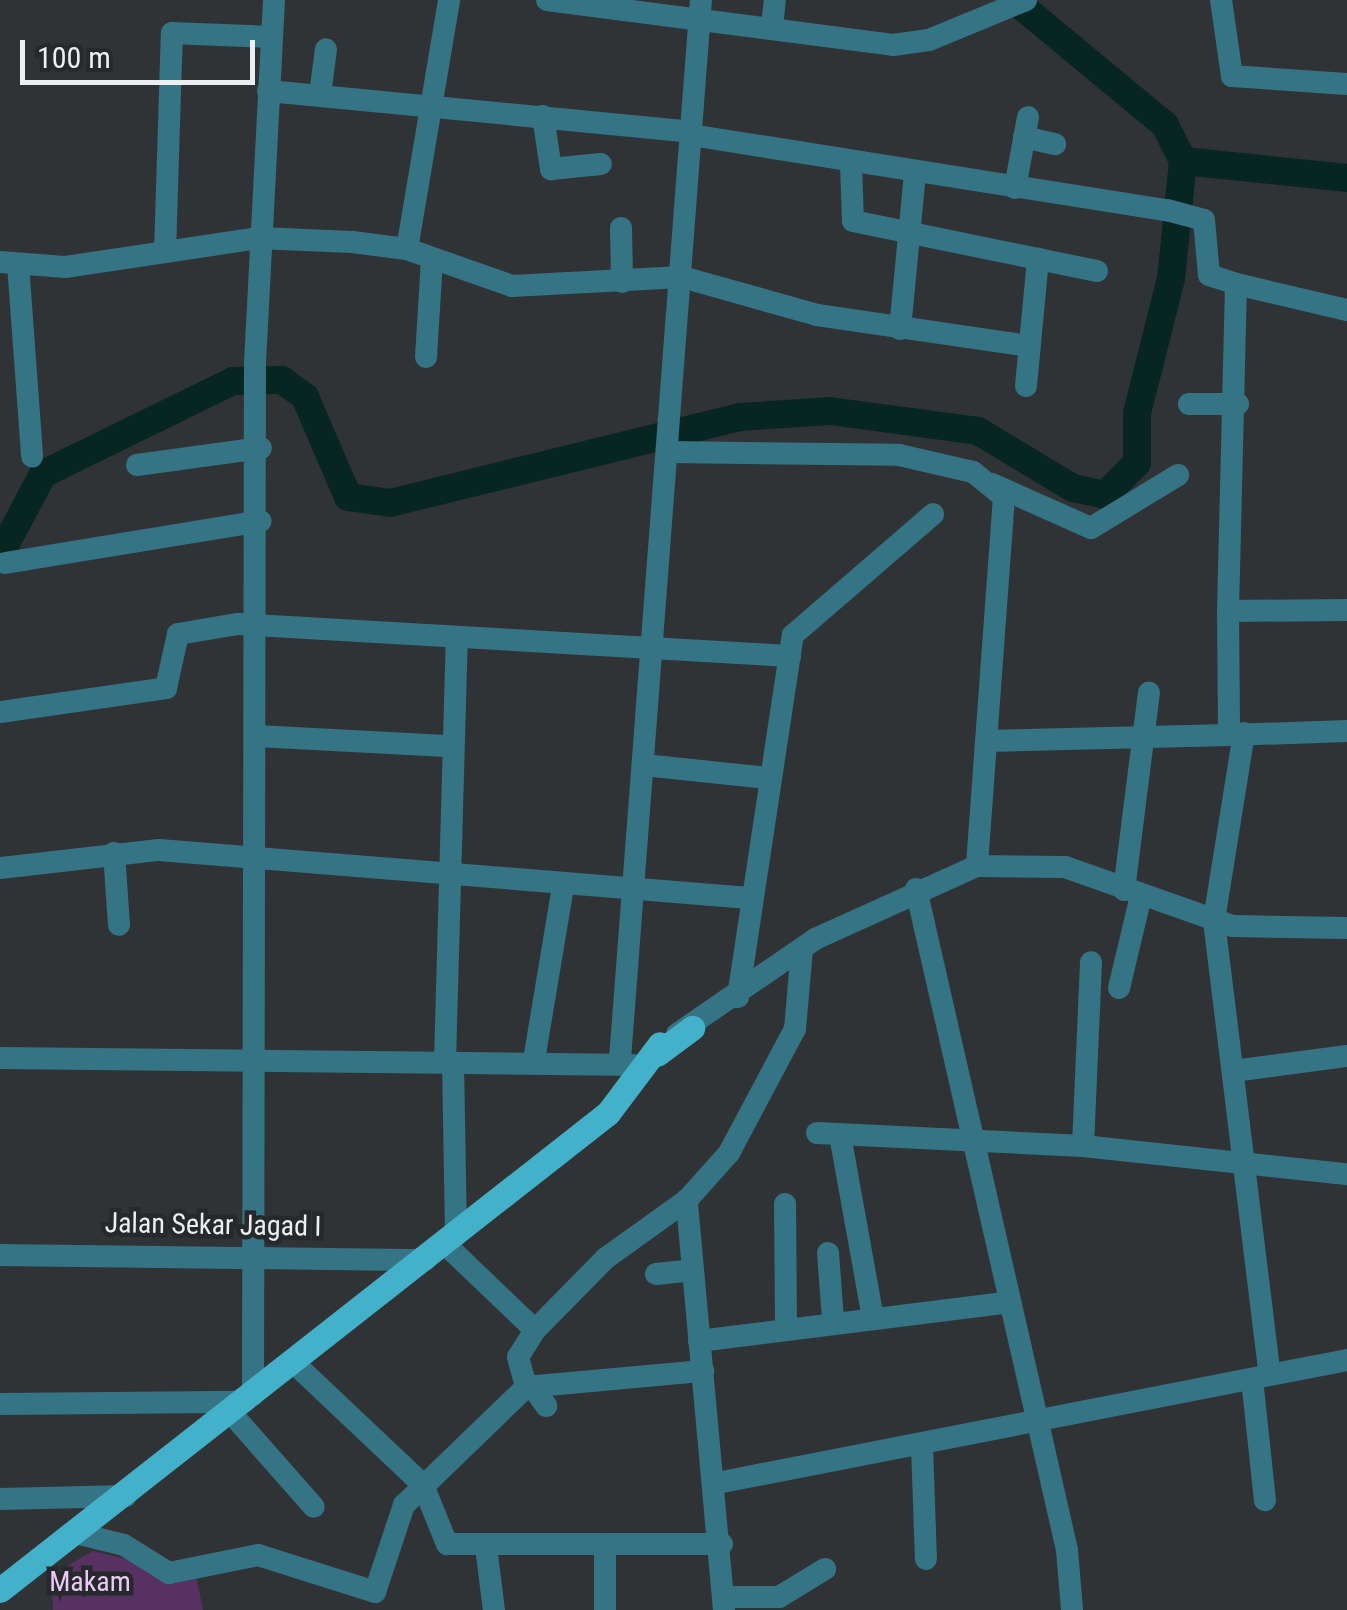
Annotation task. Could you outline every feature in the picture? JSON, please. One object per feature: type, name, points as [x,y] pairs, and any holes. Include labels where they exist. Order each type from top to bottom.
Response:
[{"type":"main road","points":[[0,1590],[126,1496],[251,1391],[294,1363],[608,1113],[654,1057],[692,1028]]},
{"type":"street","points":[[274,0],[259,238],[256,363],[261,521],[257,736],[259,1059],[251,1391],[314,1508]]},
{"type":"street","points":[[407,249],[449,0]]},
{"type":"street","points":[[547,0],[588,5],[700,7],[772,27],[914,45],[976,9],[1026,0]]},
{"type":"street","points":[[772,27],[775,0]]},
{"type":"street","points":[[1221,0],[1232,76],[1347,84]]},
{"type":"street","points":[[620,1059],[627,1033],[634,890],[700,7]]},
{"type":"street","points":[[166,252],[172,34],[272,37]]},
{"type":"street","points":[[320,95],[326,50]]},
{"type":"street","points":[[268,90],[691,134],[851,164],[1167,210],[1196,218],[1211,239],[1209,275],[1347,310]]},
{"type":"street","points":[[543,116],[551,169],[602,164]]},
{"type":"street","points":[[1015,188],[1026,127],[1055,144]]},
{"type":"street","points":[[851,164],[850,220],[1097,272]]},
{"type":"street","points":[[900,329],[915,174]]},
{"type":"street","points":[[621,228],[622,282]]},
{"type":"street","points":[[32,456],[9,263],[166,252],[259,238],[407,249],[512,286],[682,277],[900,329],[1029,346]]},
{"type":"street","points":[[426,357],[432,258]]},
{"type":"street","points":[[1026,386],[1038,259]]},
{"type":"street","points":[[1236,284],[1238,404],[1228,611],[1236,734],[1214,920],[1242,1160],[1261,1377],[1265,1500]]},
{"type":"street","points":[[1189,404],[1238,404]]},
{"type":"street","points":[[137,465],[260,448]]},
{"type":"street","points":[[669,449],[845,449],[949,466],[1091,528],[1178,475]]},
{"type":"street","points":[[977,866],[1006,524],[982,478]]},
{"type":"street","points":[[738,997],[768,778],[790,656],[802,623],[933,514]]},
{"type":"street","points":[[5,563],[261,521]]},
{"type":"street","points":[[1228,611],[1347,610]]},
{"type":"street","points":[[0,712],[166,688],[178,634],[258,623],[790,656]]},
{"type":"street","points":[[457,637],[447,872],[449,1061],[442,1246],[534,1330]]},
{"type":"street","points":[[1119,988],[1132,893],[1149,692]]},
{"type":"street","points":[[986,741],[1347,731]]},
{"type":"street","points":[[257,736],[451,746]]},
{"type":"street","points":[[644,765],[768,778]]},
{"type":"street","points":[[0,868],[114,854],[447,872],[563,886],[750,898]]},
{"type":"street","points":[[114,854],[120,925]]},
{"type":"street","points":[[692,1028],[802,949],[916,889],[977,866],[1065,867],[1214,920],[1347,928]]},
{"type":"street","points":[[534,1060],[563,886]]},
{"type":"street","points":[[916,889],[968,1143],[1037,1420],[1072,1610]]},
{"type":"street","points":[[546,1406],[528,1386],[518,1357],[534,1330],[606,1258],[686,1200],[729,1154],[795,1030],[802,949]]},
{"type":"street","points":[[1083,1146],[1091,962]]},
{"type":"street","points":[[627,1033],[654,1057]]},
{"type":"street","points":[[1233,1070],[1347,1056]]},
{"type":"street","points":[[0,1058],[449,1061],[654,1057]]},
{"type":"street","points":[[873,1319],[829,1134],[1083,1146],[1347,1174]]},
{"type":"street","points":[[686,1200],[698,1341],[717,1483],[724,1604],[779,1597],[826,1569]]},
{"type":"street","points":[[785,1204],[786,1327]]},
{"type":"street","name":"Jalan Sekar Jagad I","points":[[0,1254],[255,1253],[442,1246]]},
{"type":"street","points":[[828,1253],[832,1320]]},
{"type":"street","points":[[656,1274],[692,1270]]},
{"type":"street","points":[[698,1341],[832,1320],[873,1319],[1005,1303]]},
{"type":"street","points":[[717,1483],[1347,1360]]},
{"type":"street","points":[[294,1363],[423,1485],[443,1541],[486,1546],[722,1544]]},
{"type":"street","points":[[76,1533],[124,1545],[170,1573],[258,1556],[370,1593],[384,1583],[394,1520],[423,1485],[528,1386],[703,1371]]},
{"type":"street","points":[[0,1404],[251,1391]]},
{"type":"street","points":[[922,1446],[926,1560]]},
{"type":"street","points":[[0,1498],[126,1496]]},
{"type":"street","points":[[605,1610],[606,1545]]},
{"type":"street","points":[[486,1546],[494,1610]]},
{"type":"green space","name":"Makam","points":[[93,1551],[196,1576],[203,1610],[53,1610],[51,1575]]},
{"type":"waterway","points":[[1014,0],[1165,125],[1183,161],[1347,178]]},
{"type":"waterway","points":[[0,555],[43,474],[233,381],[282,380],[305,397],[348,497],[390,503],[740,417],[830,411],[978,431],[1073,488],[1105,495],[1137,463],[1137,413],[1171,279],[1183,161]]}]
